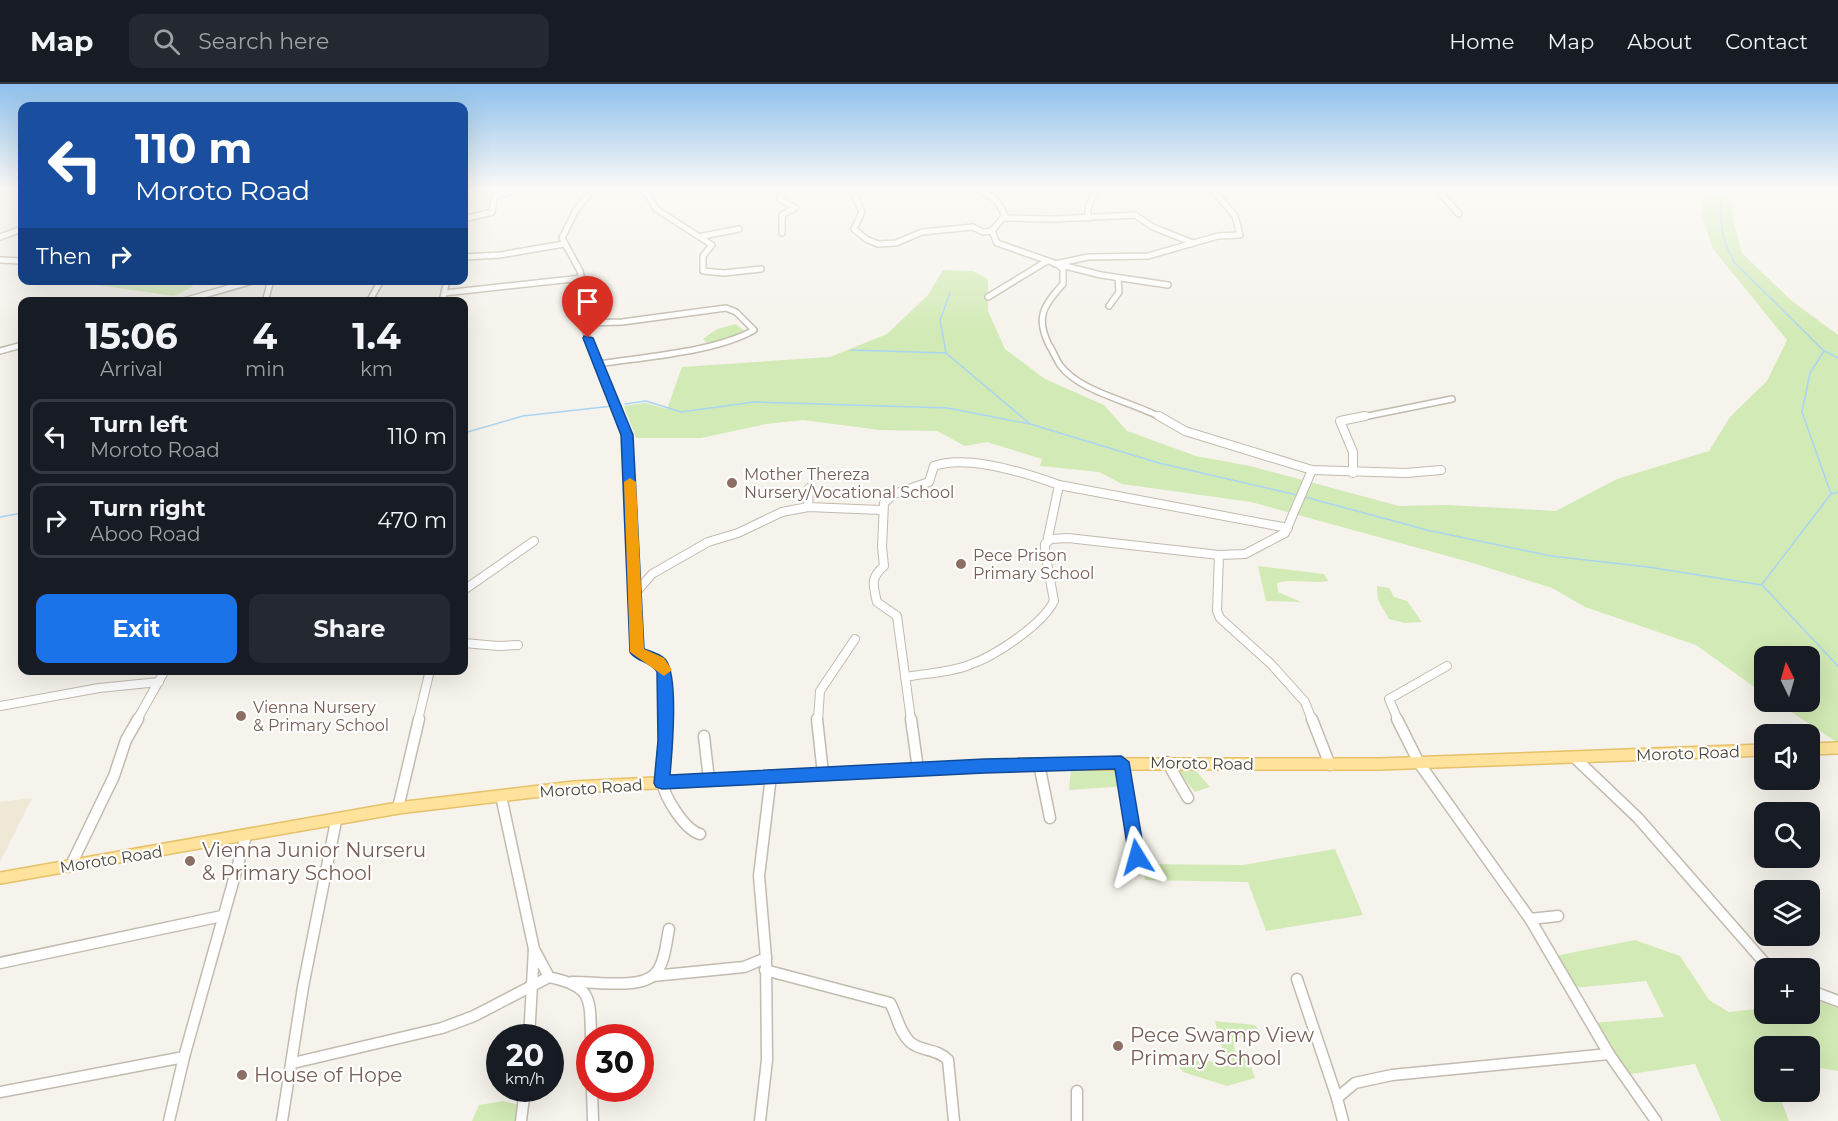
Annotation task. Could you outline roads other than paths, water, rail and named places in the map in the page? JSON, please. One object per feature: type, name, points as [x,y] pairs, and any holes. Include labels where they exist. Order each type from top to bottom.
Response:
[{"type":"main road","points":[[1820,749],[1838,748]]},
{"type":"main road","name":"Moroto Road","points":[[0,878],[336,821],[398,808],[574,787],[1039,764],[1167,762],[1330,765],[1754,750]]},
{"type":"street","points":[[564,237],[564,244],[582,278],[585,323],[627,435],[637,652],[659,662],[665,671],[666,741],[662,783],[678,815],[692,832],[700,834]]},
{"type":"street","points":[[704,237],[712,245],[704,256],[703,271],[724,273],[761,269]]},
{"type":"street","points":[[866,237],[876,244],[895,243],[907,237]]},
{"type":"street","points":[[994,237],[1001,245],[1045,263],[1056,264],[1069,263],[1088,257],[1148,256],[1222,237]]},
{"type":"street","points":[[1179,237],[1193,243]]},
{"type":"street","points":[[468,257],[504,255],[564,244]]},
{"type":"street","points":[[0,260],[18,261]]},
{"type":"street","points":[[988,297],[1045,263]]},
{"type":"street","points":[[1069,263],[1118,278],[1168,285]]},
{"type":"street","points":[[1056,264],[1065,273],[1063,284],[1045,304],[1042,326],[1056,360],[1071,375],[1095,391],[1146,409],[1185,431],[1312,470],[1353,473],[1406,473],[1441,470]]},
{"type":"street","points":[[444,293],[582,278]]},
{"type":"street","points":[[1109,306],[1119,292],[1118,278]]},
{"type":"street","points":[[197,297],[239,285]]},
{"type":"street","points":[[443,297],[446,285]]},
{"type":"street","points":[[585,323],[622,322],[726,308],[736,312],[754,330],[745,336],[722,342],[599,364]]},
{"type":"street","points":[[0,351],[18,346]]},
{"type":"street","points":[[1353,473],[1353,452],[1340,421],[1379,416],[1415,404],[1452,399]]},
{"type":"street","points":[[918,769],[897,616],[877,602],[872,582],[875,574],[884,566],[880,554],[883,523],[881,510],[890,497],[929,482],[934,466],[949,460],[1026,475],[1059,485],[1288,528]]},
{"type":"street","points":[[1047,542],[1055,538],[1068,538],[1219,555],[1245,554],[1281,537],[1288,528],[1312,470]]},
{"type":"street","points":[[905,677],[969,665],[993,653],[1048,613],[1054,601],[1044,563],[1059,485]]},
{"type":"street","points":[[808,507],[809,488]]},
{"type":"street","points":[[633,596],[652,574],[708,542],[738,533],[782,512],[808,507],[881,510]]},
{"type":"street","points":[[468,587],[534,541]]},
{"type":"street","points":[[1219,555],[1217,610],[1220,618],[1225,626],[1271,664],[1305,702],[1311,711],[1330,765]]},
{"type":"street","points":[[823,774],[817,714],[820,691],[855,639]]},
{"type":"street","points":[[468,643],[488,644],[498,648],[518,645]]},
{"type":"street","points":[[1447,666],[1434,675],[1390,696],[1391,706],[1419,763],[1530,919],[1609,1054],[1656,1121]]},
{"type":"street","points":[[71,865],[114,776],[126,740],[162,675]]},
{"type":"street","points":[[398,808],[429,675]]},
{"type":"street","points":[[0,706],[99,688],[159,682]]},
{"type":"street","points":[[704,736],[709,780]]},
{"type":"street","points":[[1575,757],[1603,781],[1668,848],[1692,882],[1738,930],[1756,958]]},
{"type":"street","points":[[1121,762],[1137,857]]},
{"type":"street","points":[[1167,762],[1188,798]]},
{"type":"street","points":[[1039,764],[1050,818]]},
{"type":"street","points":[[760,1121],[767,1060],[766,958],[759,876],[765,809],[771,776]]},
{"type":"street","points":[[501,796],[534,949],[530,1024]]},
{"type":"street","points":[[282,1121],[293,1063],[303,987],[336,821]]},
{"type":"street","points":[[170,1121],[184,1058],[246,836]]},
{"type":"street","points":[[0,963],[222,916]]},
{"type":"street","points":[[1530,919],[1558,916]]},
{"type":"street","points":[[653,976],[662,960],[669,929]]},
{"type":"street","points":[[534,949],[549,977]]},
{"type":"street","points":[[293,1063],[369,1047],[463,1021],[532,983],[549,977],[572,982],[634,983],[653,976],[744,967],[766,958]]},
{"type":"street","points":[[765,970],[786,978],[890,1003],[906,1038],[912,1045],[935,1050],[948,1060],[954,1121]]},
{"type":"street","points":[[1297,979],[1343,1121]]},
{"type":"street","points":[[572,982],[585,994],[588,1001],[590,1024]]},
{"type":"street","points":[[1820,994],[1838,1001]]},
{"type":"street","points":[[1337,1098],[1355,1083],[1392,1075],[1609,1054]]},
{"type":"street","points":[[0,1092],[184,1058]]},
{"type":"street","points":[[1077,1091],[1077,1121]]},
{"type":"street","points":[[521,1121],[523,1102]]},
{"type":"street","points":[[592,1102],[593,1121]]},
{"type":"waterway","points":[[1724,237],[1735,263],[1824,351],[1810,373],[1802,412],[1831,494]]},
{"type":"waterway","points":[[946,353],[940,320],[950,293]]},
{"type":"waterway","points":[[851,350],[946,353]]},
{"type":"waterway","points":[[1825,351],[1838,358]]},
{"type":"waterway","points":[[946,353],[1029,423]]},
{"type":"waterway","points":[[625,404],[646,401],[681,412],[754,402],[948,408],[1030,424],[1159,463],[1297,495]]},
{"type":"waterway","points":[[468,432],[523,416],[613,406]]},
{"type":"waterway","points":[[1831,494],[1838,492]]},
{"type":"waterway","points":[[1762,584],[1831,494]]},
{"type":"waterway","points":[[1305,497],[1427,530],[1551,556],[1648,567],[1762,585],[1838,666]]},
{"type":"waterway","points":[[0,517],[18,514]]},
{"type":"place","name":"Mother Thereza Nursery/Vocational School","points":[[732,483]]},
{"type":"place","name":"Pece Prison Primary School","points":[[961,564]]},
{"type":"place","name":"Vienna Nursery & Primary School","points":[[241,716]]},
{"type":"place","name":"Vienna Junior Nurseru & Primary School","points":[[190,861]]},
{"type":"place","name":"Pece Swamp View Primary School","points":[[1118,1046]]},
{"type":"place","name":"House of Hope","points":[[242,1075]]}]
